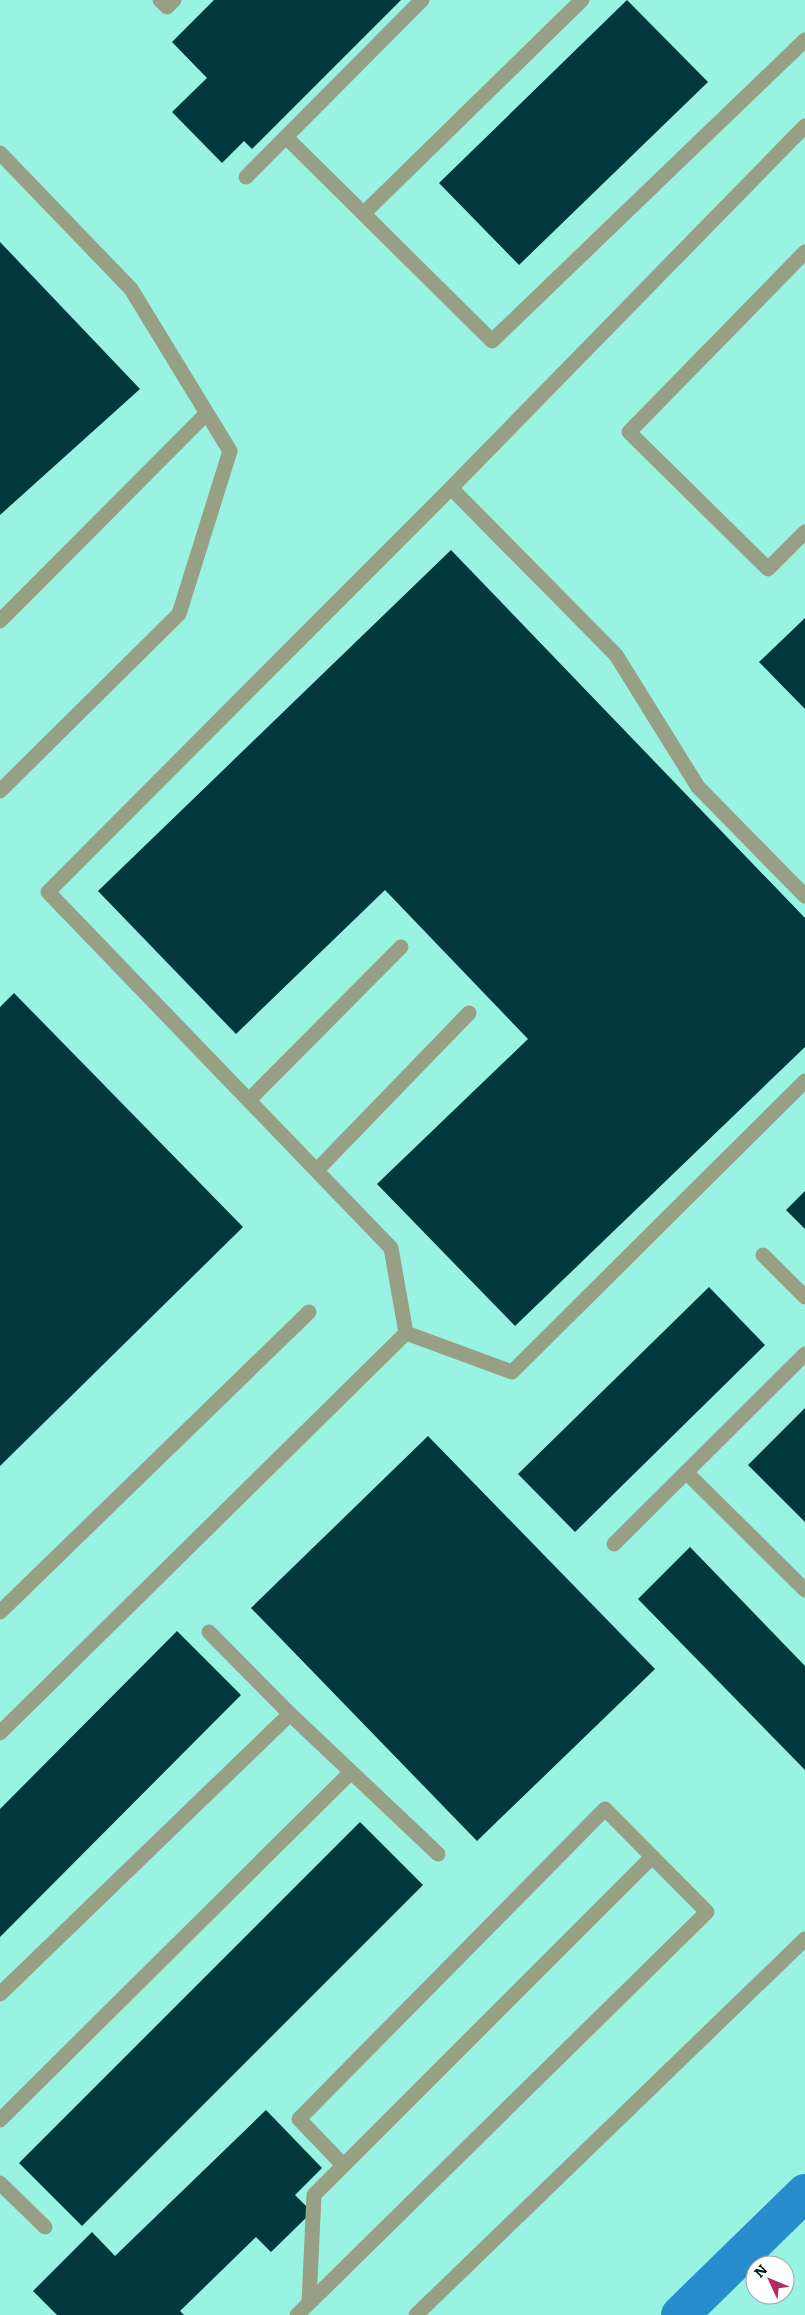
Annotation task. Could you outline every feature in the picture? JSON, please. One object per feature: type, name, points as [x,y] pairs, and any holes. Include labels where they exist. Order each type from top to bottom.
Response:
[{"type":"lane","points":[[160,0],[167,7],[174,0]]},
{"type":"lane","points":[[246,176],[422,0]]},
{"type":"lane","points":[[364,213],[582,0]]},
{"type":"lane","points":[[286,137],[492,341],[805,40]]},
{"type":"lane","points":[[406,1333],[391,1248],[48,892],[451,488],[805,126]]},
{"type":"lane","points":[[0,153],[131,289],[230,451],[180,614],[0,791]]},
{"type":"lane","points":[[805,252],[630,432],[768,568],[805,532]]},
{"type":"lane","points":[[0,621],[207,413]]},
{"type":"lane","points":[[451,488],[616,655],[698,787],[805,896]]},
{"type":"lane","points":[[249,1100],[401,947]]},
{"type":"lane","points":[[317,1170],[469,1013]]},
{"type":"lane","points":[[406,1333],[512,1372],[805,1081]]},
{"type":"lane","points":[[763,1255],[805,1297]]},
{"type":"lane","points":[[0,1612],[309,1312]]},
{"type":"lane","points":[[0,1733],[406,1333]]},
{"type":"lane","points":[[614,1544],[805,1354]]},
{"type":"lane","points":[[686,1472],[805,1590]]},
{"type":"lane","points":[[209,1632],[290,1714],[438,1854]]},
{"type":"lane","points":[[0,1994],[290,1714]]},
{"type":"lane","points":[[0,2120],[351,1772]]},
{"type":"lane","points":[[297,2315],[707,1912],[605,1809],[299,2119],[343,2165]]},
{"type":"lane","points":[[309,2303],[314,2195],[652,1857]]},
{"type":"lane","points":[[416,2315],[805,1939]]},
{"type":"lane","points":[[0,2183],[45,2227]]},
{"type":"building","points":[[214,0],[401,0],[252,149],[244,141],[222,163],[172,112],[207,78],[172,42]]},
{"type":"building","points":[[627,0],[708,82],[519,265],[439,183]]},
{"type":"building","points":[[0,242],[140,389],[0,515]]},
{"type":"building","points":[[451,550],[805,918],[805,1047],[515,1326],[377,1184],[528,1039],[385,890],[236,1034],[98,891]]},
{"type":"building","points":[[805,618],[805,709],[759,662]]},
{"type":"building","points":[[14,993],[243,1227],[0,1466],[0,1007]]},
{"type":"building","points":[[805,1191],[805,1229],[786,1210]]},
{"type":"building","points":[[709,1287],[765,1345],[575,1532],[518,1474]]},
{"type":"building","points":[[805,1408],[805,1522],[748,1465]]},
{"type":"building","points":[[428,1436],[655,1669],[477,1841],[251,1608]]},
{"type":"building","points":[[690,1547],[805,1666],[805,1770],[638,1599]]},
{"type":"building","points":[[177,1631],[241,1695],[0,1937],[0,1809]]},
{"type":"building","points":[[360,1822],[423,1885],[82,2226],[19,2163]]},
{"type":"building","points":[[266,2110],[322,2168],[295,2195],[312,2212],[271,2252],[256,2237],[180,2311],[184,2315],[57,2315],[33,2291],[92,2232],[115,2256]]},
{"type":"waterway","points":[[680,2315],[805,2193]]}]
